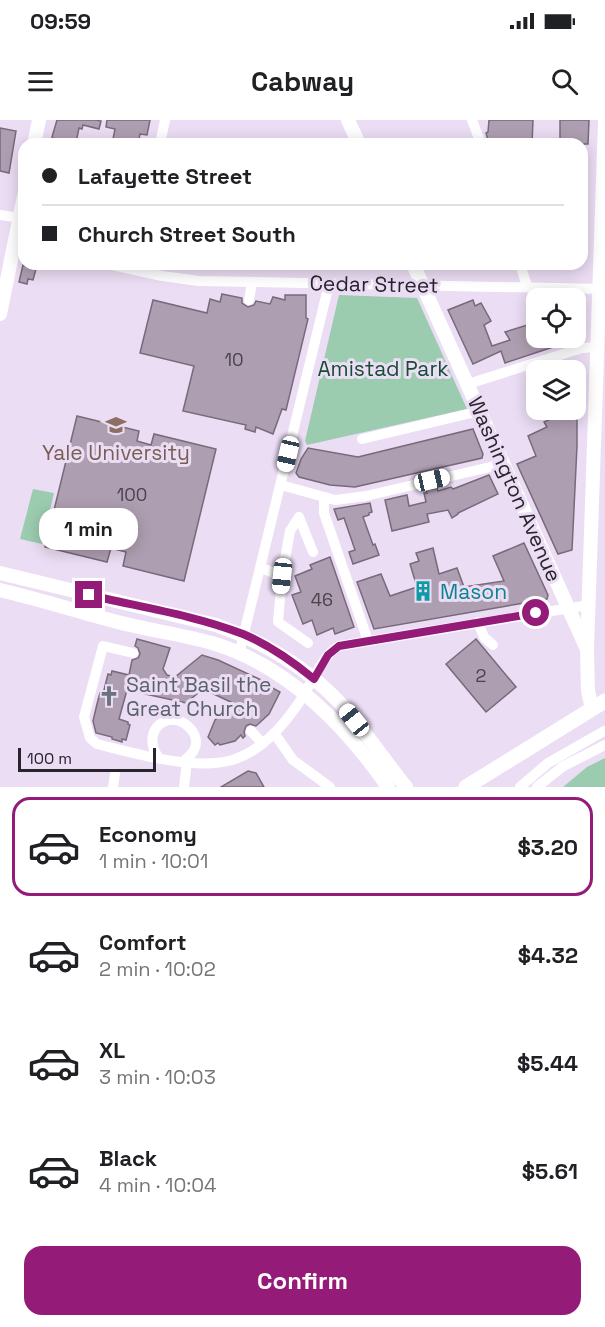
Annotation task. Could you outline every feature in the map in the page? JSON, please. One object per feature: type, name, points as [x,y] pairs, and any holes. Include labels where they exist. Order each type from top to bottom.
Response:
[{"type":"highway","points":[[466,787],[598,705]]},
{"type":"main road","points":[[34,138],[36,120]]},
{"type":"main road","points":[[348,120],[356,138]]},
{"type":"main road","points":[[598,705],[588,691],[587,649],[597,347],[602,289],[605,122]]},
{"type":"main road","points":[[0,314],[18,249]]},
{"type":"main road","name":"Washington Avenue","points":[[416,270],[587,649]]},
{"type":"main road","points":[[596,414],[605,427]]},
{"type":"main road","points":[[0,573],[195,620],[244,635],[273,649],[314,679],[341,704],[406,787]]},
{"type":"main road","points":[[0,590],[114,622],[212,643],[239,654],[268,669],[305,693],[356,744],[388,787]]},
{"type":"main road","points":[[170,634],[190,629],[195,620]]},
{"type":"street","points":[[161,138],[165,120]]},
{"type":"street","points":[[472,120],[479,138]]},
{"type":"street","points":[[0,215],[18,218]]},
{"type":"street","name":"Cedar Street","points":[[145,270],[182,279],[252,282],[602,289]]},
{"type":"street","points":[[522,270],[527,286]]},
{"type":"street","points":[[249,300],[252,282]]},
{"type":"street","points":[[239,654],[329,284]]},
{"type":"street","points":[[468,384],[582,348],[597,347]]},
{"type":"street","points":[[362,439],[480,411]]},
{"type":"street","points":[[280,485],[336,500],[366,496],[503,464]]},
{"type":"street","points":[[324,497],[324,513],[368,641]]},
{"type":"street","points":[[308,643],[278,622],[282,576],[290,531],[298,517],[313,552]]},
{"type":"street","points":[[261,568],[282,576]]},
{"type":"street","points":[[133,653],[103,646],[84,717],[90,738],[97,744],[173,762],[211,763],[233,760],[274,733],[305,693],[333,649],[339,646],[368,641],[421,637],[478,622],[589,605]]},
{"type":"street","points":[[478,622],[484,637],[493,645]]},
{"type":"street","points":[[159,758],[153,751],[152,738],[157,728],[168,720],[182,721],[193,730],[196,739],[195,750],[189,761],[184,787]]},
{"type":"street","points":[[251,730],[262,743]]},
{"type":"street","points":[[520,787],[548,763],[604,731]]},
{"type":"street","points":[[274,733],[293,760],[330,787]]},
{"type":"street","points":[[537,787],[562,767],[605,745]]},
{"type":"street","points":[[189,761],[191,787]]},
{"type":"street","points":[[113,787],[115,774]]},
{"type":"green space","name":"Amistad Park","points":[[339,295],[417,298],[467,409],[307,445],[305,441]]},
{"type":"green space","points":[[33,489],[54,493],[42,544],[20,539]]},
{"type":"green space","points":[[605,758],[605,787],[563,787],[587,767]]},
{"type":"building","points":[[57,120],[101,121],[99,129],[83,125],[82,129],[79,128],[77,138],[52,137]]},
{"type":"building","points":[[107,120],[150,120],[147,135],[140,134],[139,138],[113,138],[115,129],[106,127]]},
{"type":"building","points":[[489,120],[533,120],[532,138],[487,138],[486,133]]},
{"type":"building","points":[[560,120],[589,120],[588,144],[588,138],[560,138]]},
{"type":"building","points":[[0,128],[16,131],[9,173],[0,171]]},
{"type":"building","points":[[22,270],[36,270],[33,280],[28,279],[27,284],[19,282]]},
{"type":"building","points":[[222,294],[242,298],[242,303],[248,307],[254,305],[256,301],[270,304],[273,297],[285,300],[285,295],[306,295],[306,318],[308,319],[286,410],[282,409],[273,434],[256,427],[255,432],[245,429],[246,425],[183,411],[194,366],[140,353],[153,300],[207,313],[210,299],[220,302]]},
{"type":"building","points":[[473,300],[475,306],[481,303],[491,321],[484,325],[492,346],[510,340],[505,332],[526,325],[526,348],[550,348],[505,363],[501,351],[473,364],[448,310]]},
{"type":"building","points":[[77,416],[139,431],[137,441],[151,445],[154,434],[216,449],[184,581],[123,566],[126,552],[111,548],[107,562],[45,547]]},
{"type":"building","points":[[577,420],[572,550],[558,554],[517,464],[536,456],[528,436],[547,427],[544,422]]},
{"type":"building","points":[[473,429],[483,454],[482,458],[355,487],[330,485],[299,477],[296,473],[308,448],[358,457]]},
{"type":"building","points":[[489,475],[498,494],[452,518],[448,510],[427,514],[429,522],[392,531],[385,500],[407,495],[409,506],[426,502],[424,493],[427,493],[426,490],[437,488],[438,491],[451,487],[453,489]]},
{"type":"building","points":[[370,503],[372,512],[363,517],[379,555],[353,564],[349,552],[355,550],[344,518],[338,520],[334,509]]},
{"type":"building","points":[[524,543],[548,595],[547,599],[374,629],[357,582],[381,574],[390,596],[417,587],[410,564],[419,561],[416,553],[433,548],[439,574],[457,568],[464,587],[504,581],[493,556]]},
{"type":"building","points":[[330,557],[354,627],[335,634],[333,628],[317,635],[312,620],[303,624],[292,595],[301,592],[295,576],[312,569],[310,565]]},
{"type":"building","points":[[137,639],[170,648],[163,669],[167,675],[175,677],[202,655],[268,683],[267,685],[280,692],[269,714],[256,726],[250,724],[246,726],[243,738],[241,735],[235,741],[220,745],[218,743],[215,745],[208,737],[215,720],[235,704],[203,689],[186,703],[127,690],[119,719],[130,725],[126,740],[122,739],[122,742],[96,733],[93,721],[100,693],[103,694],[108,674],[111,675],[112,671],[129,675],[132,660],[138,658],[140,654],[135,646]]},
{"type":"building","points":[[476,639],[516,687],[486,712],[446,664]]},
{"type":"building","points":[[248,771],[256,773],[264,787],[221,787]]},
{"type":"place","name":"Yale University","points":[[116,425]]},
{"type":"place","name":"Mason","points":[[423,591]]},
{"type":"place","name":"Saint Basil the Great Church","points":[[109,696]]},
{"type":"route","points":[[89,595],[216,625],[244,635],[273,649],[314,679],[328,655],[339,646],[536,613]]}]
